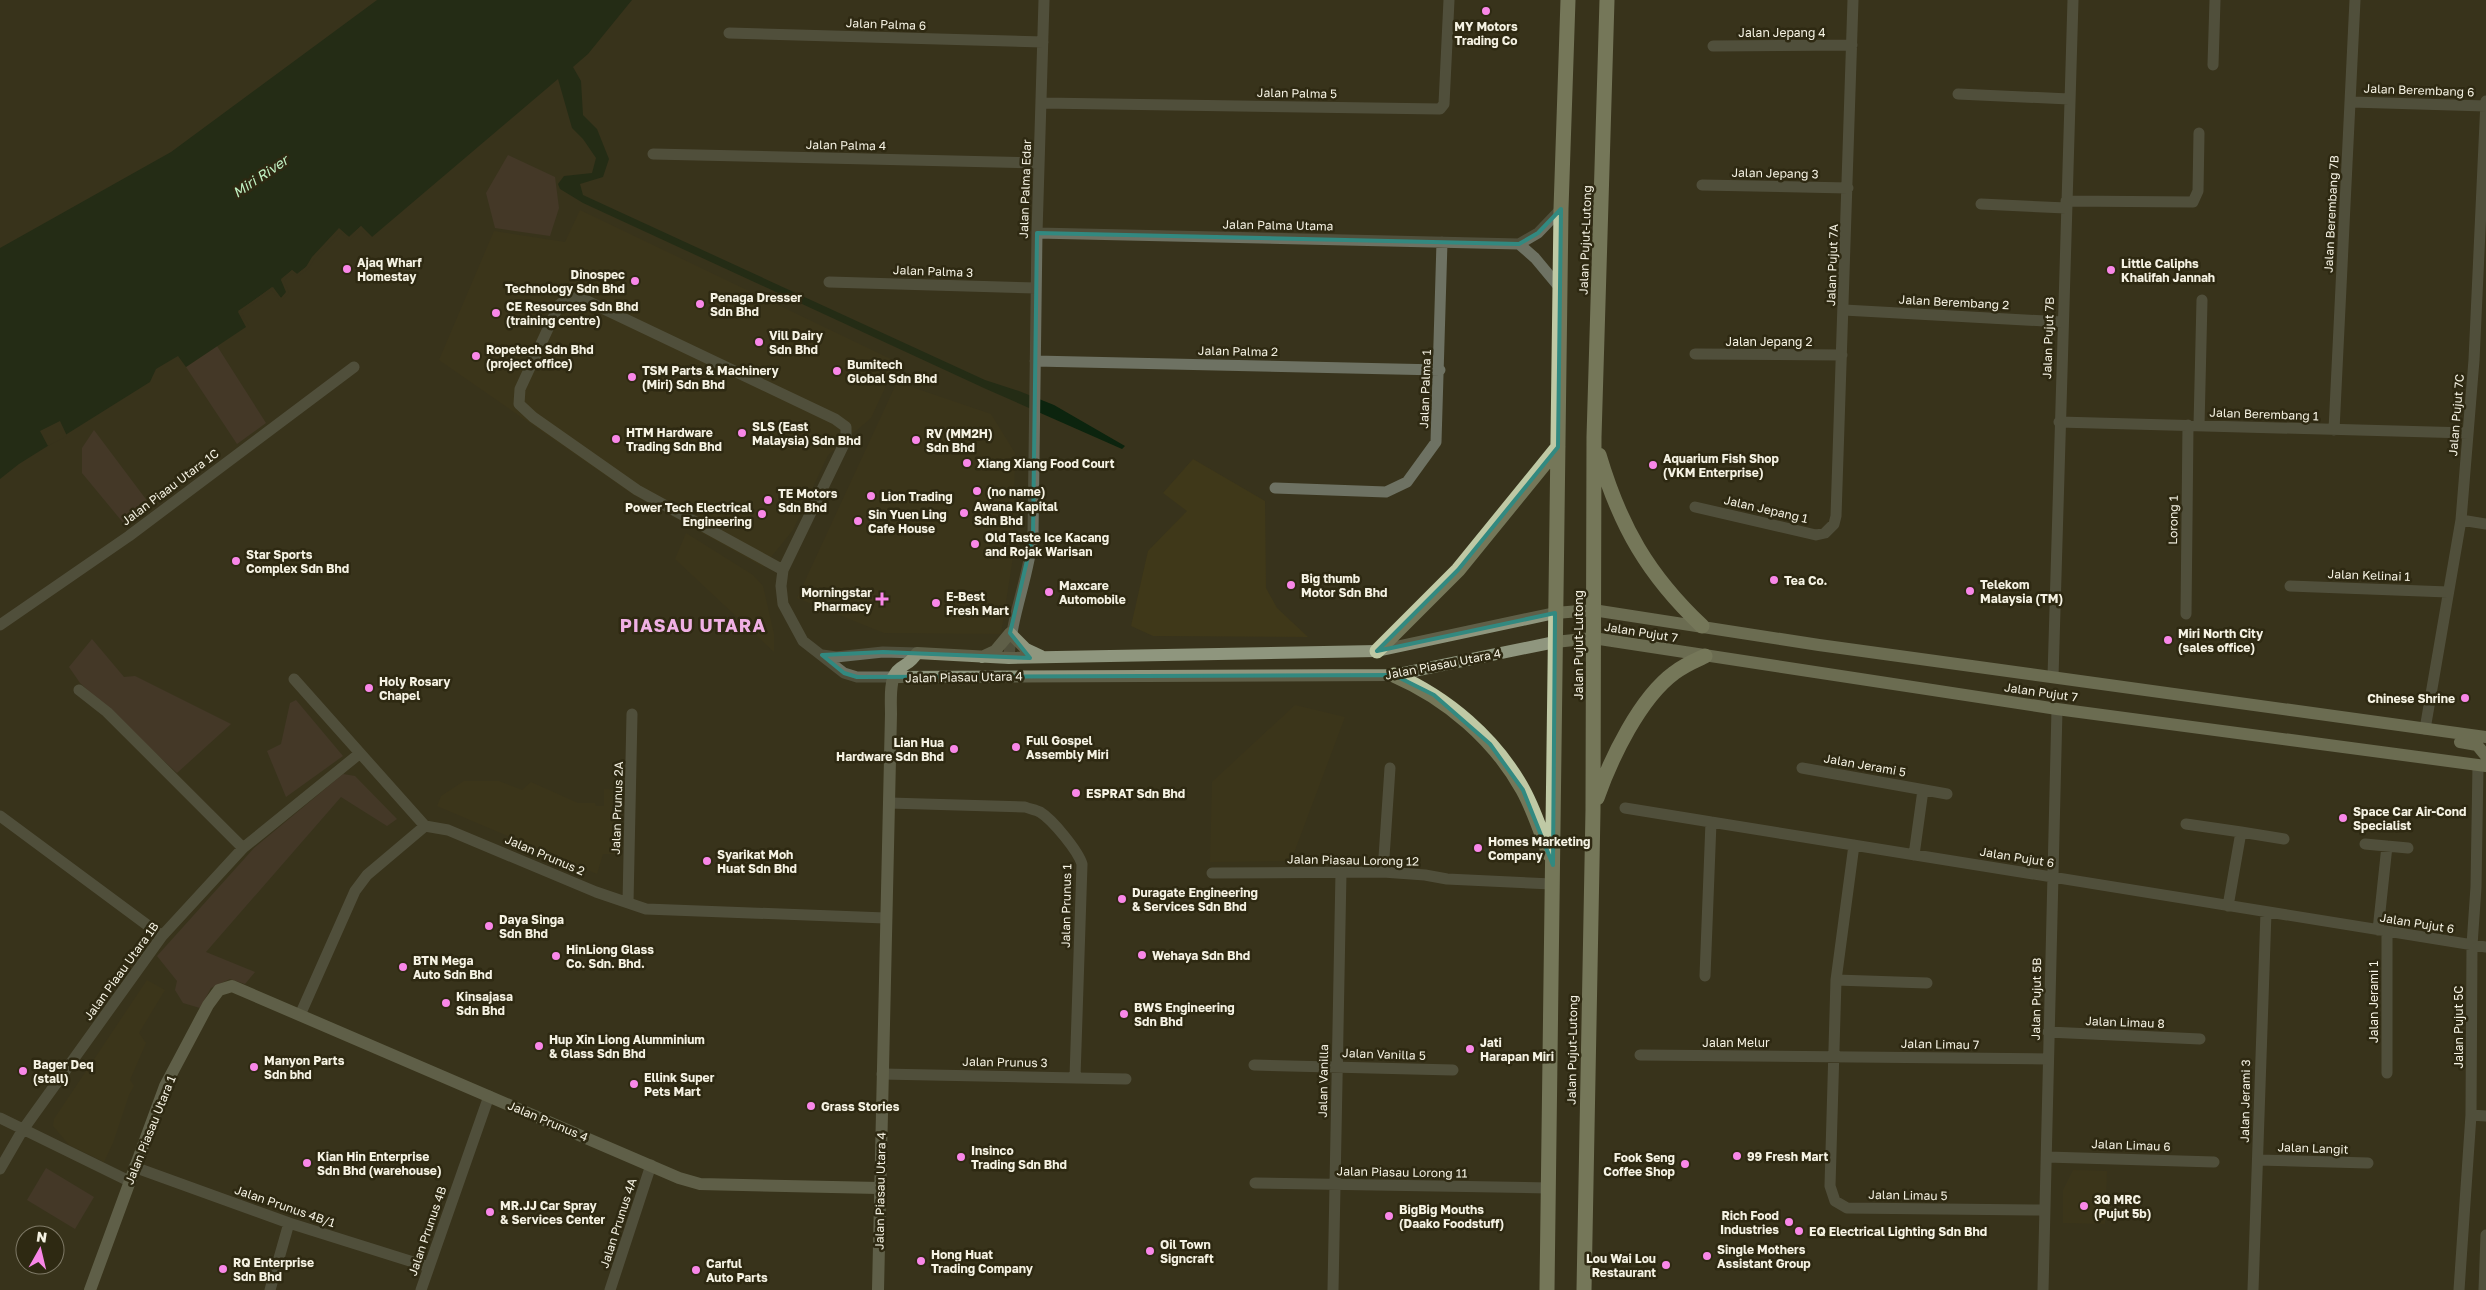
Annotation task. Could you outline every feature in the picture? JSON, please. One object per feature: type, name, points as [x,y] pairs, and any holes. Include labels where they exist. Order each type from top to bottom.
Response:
[{"type":"highway","name":"Jalan Pujut-Lutong","points":[[1547,1290],[1561,209],[1568,0]]},
{"type":"highway","name":"Jalan Pujut-Lutong","points":[[1584,1290],[1593,810],[1594,437],[1607,0]]},
{"type":"highway","points":[[1594,437],[1610,491],[1636,547],[1667,591],[1702,626]]},
{"type":"highway","points":[[1377,651],[1458,570],[1558,447]]},
{"type":"highway","points":[[1593,810],[1612,760],[1644,706],[1672,674],[1684,665],[1705,656]]},
{"type":"highway","points":[[1394,675],[1434,695],[1463,718],[1490,744],[1523,790],[1553,865]]},
{"type":"main road","name":"Jalan Pujut 7","points":[[1556,613],[1594,610],[1819,645],[2486,737]]},
{"type":"main road","name":"Jalan Pujut 7","points":[[1555,642],[1593,638],[2058,709],[2483,762]]},
{"type":"main road","points":[[2313,714],[2351,727],[2474,744],[2483,762]]},
{"type":"street","name":"Jalan Palma Edar","points":[[1010,633],[1031,552],[1032,429],[1044,0]]},
{"type":"street","name":"Jalan Palma 5","points":[[1042,103],[1442,108],[1448,0]]},
{"type":"street","name":"Jalan Pujut 7A","points":[[1830,529],[1836,516],[1853,0]]},
{"type":"street","name":"Jalan Pujut 7B","points":[[2053,677],[2059,422],[2073,0]]},
{"type":"street","points":[[2213,65],[2215,0]]},
{"type":"street","name":"Jalan Berembang 7B","points":[[2334,430],[2355,0]]},
{"type":"street","name":"Jalan Palma 6","points":[[729,33],[1043,42]]},
{"type":"street","name":"Jalan Jepang 4","points":[[1713,46],[1852,45]]},
{"type":"street","points":[[1958,94],[2069,99]]},
{"type":"street","name":"Jalan Berembang 6","points":[[2351,102],[2486,106]]},
{"type":"street","name":"Jalan Pujut 7C","points":[[2424,729],[2461,520],[2468,433],[2480,360],[2486,102]]},
{"type":"street","points":[[1981,204],[2194,202],[2198,191],[2199,133]]},
{"type":"street","name":"Jalan Palma 4","points":[[653,154],[1039,164]]},
{"type":"street","name":"Jalan Jepang 3","points":[[1702,185],[1848,188]]},
{"type":"street","points":[[1560,288],[1535,258],[1519,244],[1538,233],[1561,209]]},
{"type":"street","name":"Jalan Palma Utama","points":[[1037,233],[1519,244]]},
{"type":"street","name":"Jalan Palma 1","points":[[1275,488],[1386,492],[1407,482],[1436,442],[1440,370],[1442,242]]},
{"type":"street","name":"Jalan Palma 3","points":[[829,282],[1036,288]]},
{"type":"street","points":[[783,570],[637,490],[533,417],[519,404],[520,388],[559,305],[565,299],[577,297],[583,299],[835,419],[846,427],[846,440],[783,570],[781,586],[783,604],[803,641],[844,673],[857,676],[893,677],[898,670],[911,663],[917,654]]},
{"type":"street","name":"Lorong 1","points":[[2186,614],[2193,426],[2202,300]]},
{"type":"street","name":"Jalan Berembang 2","points":[[1844,310],[2062,322]]},
{"type":"street","name":"Jalan Jepang 2","points":[[1695,354],[1842,355]]},
{"type":"street","name":"Jalan Palma 2","points":[[1035,360],[1440,370]]},
{"type":"street","name":"Jalan Piaau Utara 1C","points":[[0,625],[129,536],[354,367]]},
{"type":"street","name":"Jalan Berembang 1","points":[[2059,422],[2468,433]]},
{"type":"street","name":"Jalan Jepang 1","points":[[1695,507],[1816,535],[1825,533],[1830,529]]},
{"type":"street","points":[[2461,520],[2486,524]]},
{"type":"street","name":"Jalan Kelinai 1","points":[[2290,586],[2448,592]]},
{"type":"street","name":"Jalan Piasau Utara 4","points":[[917,654],[980,658],[1044,658],[1377,651],[1556,613]]},
{"type":"street","points":[[980,658],[996,651],[1010,633]]},
{"type":"street","points":[[1010,633],[1026,649],[1044,658]]},
{"type":"street","points":[[1010,633],[1009,658],[1033,676]]},
{"type":"street","name":"Jalan Piasau Utara 4","points":[[878,1290],[885,918],[893,677],[1394,675],[1555,642]]},
{"type":"street","points":[[822,655],[836,657],[883,652],[917,654]]},
{"type":"street","points":[[294,679],[425,826],[367,875],[355,891],[300,1016]]},
{"type":"street","points":[[79,690],[107,712],[243,848]]},
{"type":"street","name":"Jalan Pujut 5B","points":[[2043,1290],[2052,877],[2058,709]]},
{"type":"street","name":"Jalan Prunus 2A","points":[[628,903],[632,714]]},
{"type":"street","name":"Jalan Piaau Utara 1B","points":[[0,1169],[22,1131],[162,936],[243,848],[359,754]]},
{"type":"street","name":"Jalan Pujut 5C","points":[[2459,1290],[2471,1115],[2472,945],[2481,887],[2483,762]]},
{"type":"street","points":[[1383,872],[1390,768]]},
{"type":"street","name":"Jalan Jerami 5","points":[[1802,768],[1946,794]]},
{"type":"street","points":[[1914,855],[1923,790]]},
{"type":"street","name":"Jalan Prunus 1","points":[[889,803],[1025,807],[1040,812],[1047,818],[1079,855],[1082,864],[1075,1077]]},
{"type":"street","name":"Jalan Pujut 6","points":[[1625,808],[2486,947]]},
{"type":"street","points":[[0,816],[162,936]]},
{"type":"street","points":[[1705,976],[1711,822]]},
{"type":"street","points":[[2186,824],[2284,839]]},
{"type":"street","name":"Jalan Prunus 2","points":[[425,826],[448,830],[596,892],[646,909],[885,918]]},
{"type":"street","points":[[2228,906],[2241,832]]},
{"type":"street","points":[[2365,844],[2408,848]]},
{"type":"street","name":"Jalan Limau 5","points":[[1854,845],[1836,980],[1830,1141],[1830,1186],[1834,1201],[1847,1208],[2044,1210]]},
{"type":"street","name":"Jalan Jerami 1","points":[[2387,846],[2382,931],[2387,1072]]},
{"type":"street","name":"Jalan Vanilla","points":[[1333,1290],[1341,872]]},
{"type":"street","name":"Jalan Piasau Lorong 12","points":[[1212,873],[1383,872],[1425,875],[1447,879],[1552,884]]},
{"type":"street","name":"Jalan Jerami 3","points":[[2253,1290],[2266,912]]},
{"type":"street","points":[[1836,980],[1927,983]]},
{"type":"street","name":"Jalan Prunus 4","points":[[232,986],[651,1165],[700,1184],[879,1188]]},
{"type":"street","name":"Jalan Piasau Utara 1","points":[[90,1290],[165,1086],[208,1005],[219,990],[232,986]]},
{"type":"street","name":"Jalan Limau 8","points":[[2048,1032],[2200,1039]]},
{"type":"street","name":"Jalan Melur","points":[[1640,1055],[1832,1057]]},
{"type":"street","name":"Jalan Limau 7","points":[[1832,1057],[2048,1059]]},
{"type":"street","name":"Jalan Vanilla 5","points":[[1254,1065],[1453,1070]]},
{"type":"street","name":"Jalan Prunus 3","points":[[882,1074],[1126,1079]]},
{"type":"street","name":"Jalan Prunus 4B","points":[[421,1290],[489,1096]]},
{"type":"street","points":[[2471,1115],[2486,1116]]},
{"type":"street","points":[[0,1118],[22,1131],[129,1181]]},
{"type":"street","name":"Jalan Limau 6","points":[[2046,1157],[2214,1162]]},
{"type":"street","name":"Jalan Langit","points":[[2258,1160],[2368,1163]]},
{"type":"street","name":"Jalan Prunus 4A","points":[[610,1290],[651,1165]]},
{"type":"street","name":"Jalan Prunus 4B/1","points":[[134,1167],[289,1223],[429,1267]]},
{"type":"street","name":"Jalan Piasau Lorong 11","points":[[1255,1183],[1548,1188]]},
{"type":"street","points":[[270,1290],[289,1223]]},
{"type":"street","points":[[2484,1290],[2486,1235]]},
{"type":"highlighted area","points":[[1561,209],[1558,447],[1458,570],[1377,651],[1555,613],[1553,865],[1523,790],[1490,744],[1434,695],[1394,675],[857,677],[844,673],[822,655],[883,652],[1030,658],[1010,633],[1033,535],[1037,233],[1519,244],[1538,233]]},
{"type":"shaded area","points":[[508,155],[555,177],[559,208],[550,236],[495,228],[486,193]]},
{"type":"shaded area","points":[[580,210],[897,362],[871,418],[828,455],[793,530],[763,567],[632,494],[439,360],[494,231],[565,242]]},
{"type":"shaded area","points":[[217,346],[266,423],[237,444],[186,367]]},
{"type":"shaded area","points":[[897,382],[991,414],[1015,453],[1013,557],[1001,634],[884,633],[797,598]]},
{"type":"shaded area","points":[[94,430],[151,506],[125,525],[82,473],[82,448]]},
{"type":"shaded area","points":[[1193,459],[1265,501],[1266,588],[1277,608],[1308,637],[1153,636],[1131,626],[1148,551],[1187,511],[1163,493]]},
{"type":"shaded area","points":[[686,533],[753,575],[763,586],[774,634],[774,652],[675,559]]},
{"type":"shaded area","points":[[92,639],[124,677],[135,676],[231,724],[177,773],[80,683],[69,667]]},
{"type":"shaded area","points":[[296,700],[343,756],[286,797],[267,751],[281,744],[290,703]]},
{"type":"shaded area","points":[[1295,705],[1345,717],[1291,861],[1210,862],[1212,782]]},
{"type":"shaded area","points":[[343,774],[355,776],[397,819],[387,826],[341,797],[206,952],[255,972],[245,984],[230,979],[211,988],[200,1008],[183,1003],[175,990],[177,981],[157,956],[254,848]]},
{"type":"shaded area","points":[[464,781],[499,781],[522,790],[531,782],[578,803],[595,803],[596,806],[604,806],[604,789],[617,790],[617,854],[603,854],[597,874],[437,806],[441,796]]},
{"type":"shaded area","points":[[147,980],[165,990],[139,1033],[146,1043],[130,1080],[134,1086],[104,1162],[69,1145],[53,1126],[54,1119]]},
{"type":"shaded area","points":[[46,1168],[94,1197],[75,1229],[27,1200]]},
{"type":"shaded area","name":"3Q MRC (Pujut 5b)","points":[[2073,1170],[2107,1171],[2105,1224],[2063,1223],[2063,1190]]},
{"type":"water","name":"Miri River","points":[[377,0],[632,0],[588,54],[573,67],[581,81],[583,115],[597,129],[609,159],[603,177],[580,184],[583,195],[985,380],[1054,405],[1125,446],[1122,449],[986,389],[583,203],[560,189],[558,184],[564,176],[592,173],[596,158],[583,139],[572,128],[558,79],[372,237],[361,226],[349,237],[339,229],[306,267],[297,274],[292,270],[281,279],[287,292],[281,298],[272,287],[238,312],[246,327],[186,367],[178,356],[156,369],[150,382],[19,464],[0,479],[0,248],[171,152]]},
{"type":"pier","points":[[361,226],[372,237],[370,238],[361,229],[350,240],[340,232],[315,258],[308,269],[298,276],[292,273],[284,280],[289,293],[282,300],[279,300],[272,290],[241,312],[249,326],[238,311],[273,287],[281,298],[286,292],[281,280],[292,270],[297,274],[306,267],[312,257],[339,228],[349,237]]},
{"type":"pier","points":[[60,421],[67,436],[48,446],[40,431]]},
{"type":"place","name":"MY Motors Trading Co","points":[[1486,11]]},
{"type":"place","name":"Ajaq Wharf Homestay","points":[[347,269]]},
{"type":"place","name":"Little Caliphs Khalifah Jannah","points":[[2111,270]]},
{"type":"place","name":"Dinospec Technology Sdn Bhd","points":[[635,281]]},
{"type":"place","name":"Penaga Dresser Sdn Bhd","points":[[700,304]]},
{"type":"place","name":"CE Resources Sdn Bhd (training centre)","points":[[496,313]]},
{"type":"place","name":"Vill Dairy Sdn Bhd","points":[[759,342]]},
{"type":"place","name":"Ropetech Sdn Bhd (project office)","points":[[476,356]]},
{"type":"place","name":"Bumitech Global Sdn Bhd","points":[[837,371]]},
{"type":"place","name":"TSM Parts & Machinery (Miri) Sdn Bhd","points":[[632,377]]},
{"type":"place","name":"SLS (East Malaysia) Sdn Bhd","points":[[742,433]]},
{"type":"place","name":"HTM Hardware Trading Sdn Bhd","points":[[616,439]]},
{"type":"place","name":"RV (MM2H) Sdn Bhd","points":[[916,440]]},
{"type":"place","name":"Xiang Xiang Food Court","points":[[967,463]]},
{"type":"place","name":"Aquarium Fish Shop (VKM Enterprise)","points":[[1653,465]]},
{"type":"place","name":"(no name)","points":[[977,491]]},
{"type":"place","name":"Lion Trading","points":[[871,496]]},
{"type":"place","name":"TE Motors Sdn Bhd","points":[[768,500]]},
{"type":"place","name":"Awana Kapital Sdn Bhd","points":[[964,513]]},
{"type":"place","name":"Power Tech Electrical Engineering","points":[[762,514]]},
{"type":"place","name":"Sin Yuen Ling Cafe House","points":[[858,521]]},
{"type":"place","name":"Old Taste Ice Kacang and Rojak Warisan","points":[[975,544]]},
{"type":"place","name":"Star Sports Complex Sdn Bhd","points":[[236,561]]},
{"type":"place","name":"Tea Co.","points":[[1774,580]]},
{"type":"place","name":"Big thumb Motor Sdn Bhd","points":[[1291,585]]},
{"type":"place","name":"Telekom Malaysia (TM)","points":[[1970,591]]},
{"type":"place","name":"Maxcare Automobile","points":[[1049,592]]},
{"type":"place","name":"Morningstar Pharmacy","points":[[882,599]]},
{"type":"place","name":"E-Best Fresh Mart","points":[[936,603]]},
{"type":"place","name":"Miri North City (sales office)","points":[[2168,640]]},
{"type":"place","name":"Holy Rosary Chapel","points":[[369,688]]},
{"type":"place","name":"Chinese Shrine","points":[[2465,698]]},
{"type":"place","name":"Full Gospel Assembly Miri","points":[[1016,747]]},
{"type":"place","name":"Lian Hua Hardware Sdn Bhd","points":[[954,749]]},
{"type":"place","name":"ESPRAT Sdn Bhd","points":[[1076,793]]},
{"type":"place","name":"Space Car Air-Cond Specialist","points":[[2343,818]]},
{"type":"place","name":"Homes Marketing Company","points":[[1478,848]]},
{"type":"place","name":"Syarikat Moh Huat Sdn Bhd","points":[[707,861]]},
{"type":"place","name":"Duragate Engineering & Services Sdn Bhd","points":[[1122,899]]},
{"type":"place","name":"Daya Singa Sdn Bhd","points":[[489,926]]},
{"type":"place","name":"Wehaya Sdn Bhd","points":[[1142,955]]},
{"type":"place","name":"HinLiong Glass Co. Sdn. Bhd.","points":[[556,956]]},
{"type":"place","name":"BTN Mega Auto Sdn Bhd","points":[[403,967]]},
{"type":"place","name":"Kinsajasa Sdn Bhd","points":[[446,1003]]},
{"type":"place","name":"BWS Engineering Sdn Bhd","points":[[1124,1014]]},
{"type":"place","name":"Hup Xin Liong Alumminium & Glass Sdn Bhd","points":[[539,1046]]},
{"type":"place","name":"Jati Harapan Miri","points":[[1470,1049]]},
{"type":"place","name":"Manyon Parts Sdn bhd","points":[[254,1067]]},
{"type":"place","name":"Bager Deq (stall)","points":[[23,1071]]},
{"type":"place","name":"Ellink Super Pets Mart","points":[[634,1084]]},
{"type":"place","name":"Grass Stories","points":[[811,1106]]},
{"type":"place","name":"99 Fresh Mart","points":[[1737,1156]]},
{"type":"place","name":"Insinco Trading Sdn Bhd","points":[[961,1157]]},
{"type":"place","name":"Kian Hin Enterprise Sdn Bhd (warehouse)","points":[[307,1163]]},
{"type":"place","name":"Fook Seng Coffee Shop","points":[[1685,1164]]},
{"type":"place","name":"3Q MRC (Pujut 5b)","points":[[2084,1206]]},
{"type":"place","name":"MR.JJ Car Spray & Services Center","points":[[490,1212]]},
{"type":"place","name":"BigBig Mouths (Daako Foodstuff)","points":[[1389,1216]]},
{"type":"place","name":"Rich Food Industries","points":[[1789,1222]]},
{"type":"place","name":"EQ Electrical Lighting Sdn Bhd","points":[[1799,1231]]},
{"type":"place","name":"Oil Town Signcraft","points":[[1150,1251]]},
{"type":"place","name":"Single Mothers Assistant Group","points":[[1707,1256]]},
{"type":"place","name":"Hong Huat Trading Company","points":[[921,1261]]},
{"type":"place","name":"Lou Wai Lou Restaurant","points":[[1666,1265]]},
{"type":"place","name":"RQ Enterprise Sdn Bhd","points":[[223,1269]]},
{"type":"place","name":"Carful Auto Parts","points":[[696,1270]]},
{"type":"district","name":"PIASAU UTARA","points":[[693,625]]}]
